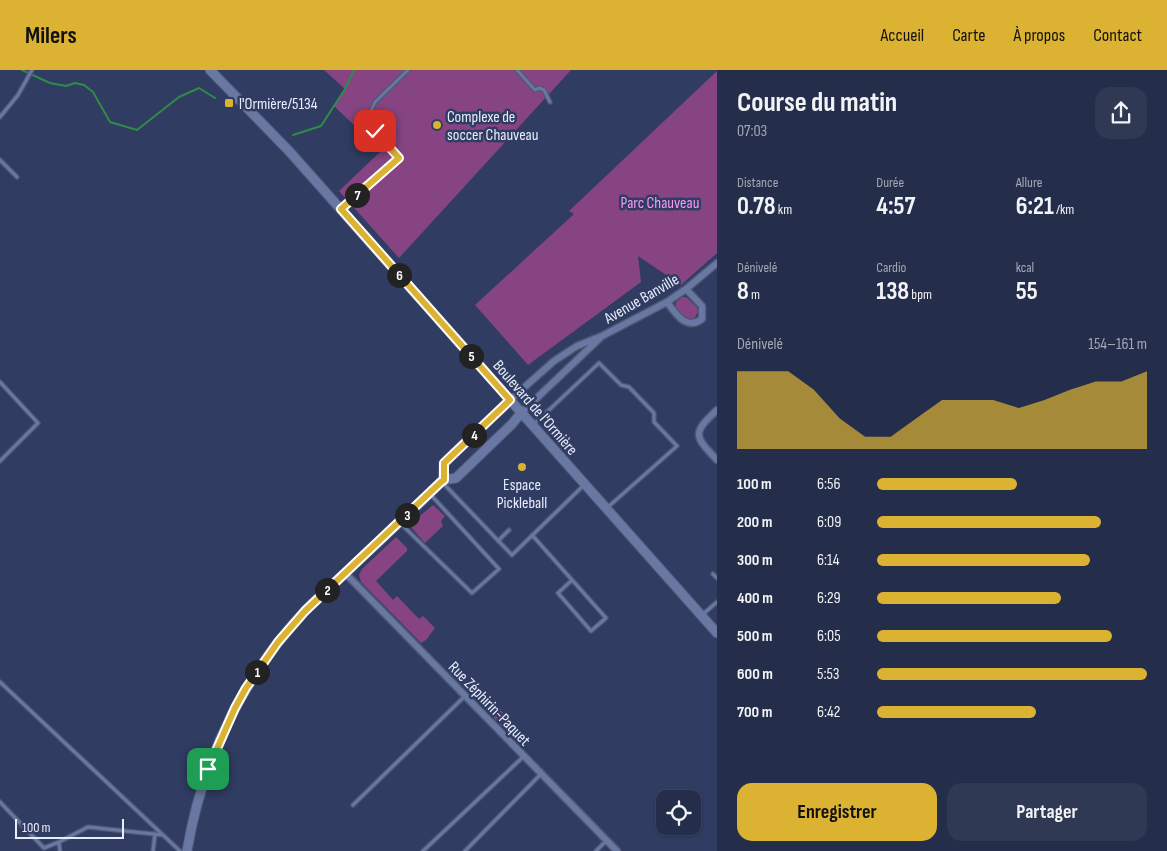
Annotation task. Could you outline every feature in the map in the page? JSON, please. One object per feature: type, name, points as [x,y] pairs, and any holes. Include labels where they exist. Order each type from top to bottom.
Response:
[{"type":"main road","name":"Boulevard de l'Ormière","points":[[210,70],[289,151],[717,633]]},
{"type":"main road","points":[[442,481],[444,463],[510,400]]},
{"type":"main road","points":[[188,851],[195,814],[208,769],[225,729],[246,688],[278,642],[305,611],[442,481],[456,478],[512,424],[521,412]]},
{"type":"street","name":"Avenue Banville","points":[[510,400],[554,361],[577,346],[602,336],[667,302],[717,263]]},
{"type":"street","points":[[667,302],[682,320],[690,324],[697,323],[702,319],[702,306],[686,289]]},
{"type":"street","name":"Avenue Banville","points":[[521,412],[602,336]]},
{"type":"street","points":[[717,410],[701,425],[699,432],[699,439],[702,444],[717,460]]},
{"type":"street","name":"Rue Zéphirin-Paquet","points":[[345,573],[617,851]]},
{"type":"lane","points":[[0,117],[18,95],[32,70]]},
{"type":"lane","points":[[341,209],[399,158],[375,131],[370,113],[375,102],[408,70]]},
{"type":"lane","points":[[517,70],[535,90],[539,88],[544,90],[550,102]]},
{"type":"lane","points":[[0,160],[17,178]]},
{"type":"lane","points":[[532,426],[599,362],[621,385],[629,387],[654,413],[654,422],[677,446],[606,508]]},
{"type":"lane","points":[[0,382],[38,423],[0,461]]},
{"type":"lane","points":[[442,481],[512,555],[585,484]]},
{"type":"lane","points":[[400,522],[472,593],[499,568],[430,494]]},
{"type":"lane","points":[[498,541],[509,530]]},
{"type":"lane","points":[[532,535],[606,618],[591,631],[558,593],[572,580]]},
{"type":"lane","points":[[713,574],[717,578]]},
{"type":"lane","points":[[702,616],[717,602]]},
{"type":"lane","points":[[0,682],[180,851]]},
{"type":"lane","points":[[353,805],[465,696]]},
{"type":"lane","points":[[423,851],[524,756]]},
{"type":"lane","points":[[465,851],[541,774]]},
{"type":"lane","points":[[0,802],[44,848],[88,827],[164,835]]},
{"type":"lane","points":[[153,851],[155,834]]},
{"type":"lane","points":[[596,851],[606,840]]},
{"type":"lane","points":[[59,842],[60,851]]},
{"type":"green space","points":[[324,70],[571,70],[399,258],[339,191],[381,151],[334,106],[345,89]]},
{"type":"green space","name":"Parc Chauveau","points":[[717,71],[717,253],[681,285],[638,256],[641,282],[528,365],[475,305],[574,214],[569,211]]},
{"type":"green space","points":[[682,297],[686,297],[697,307],[698,312],[694,319],[685,319],[675,309],[676,302]]},
{"type":"green space","points":[[433,505],[445,516],[441,521],[443,526],[425,543],[409,525]]},
{"type":"green space","points":[[396,537],[407,548],[407,551],[376,581],[393,600],[397,596],[419,619],[423,616],[435,628],[426,640],[421,643],[361,582],[359,575],[362,569]]},
{"type":"green space","points":[[486,695],[518,728],[511,735],[478,702]]},
{"type":"waterway","points":[[22,70],[50,83],[66,86],[75,83],[84,85],[93,92],[110,122],[137,130],[179,97],[199,88],[215,98]]},
{"type":"waterway","points":[[293,135],[321,126],[345,89],[354,70]]},
{"type":"place","name":"l'Ormière/5134","points":[[229,103]]},
{"type":"place","name":"Complexe de soccer Chauveau","points":[[437,125]]},
{"type":"place","name":"Espace Pickleball","points":[[522,467]]},
{"type":"route","points":[[208,769],[246,688],[278,642],[305,611],[444,480],[444,463],[510,400],[341,209],[399,158],[375,131]]}]
